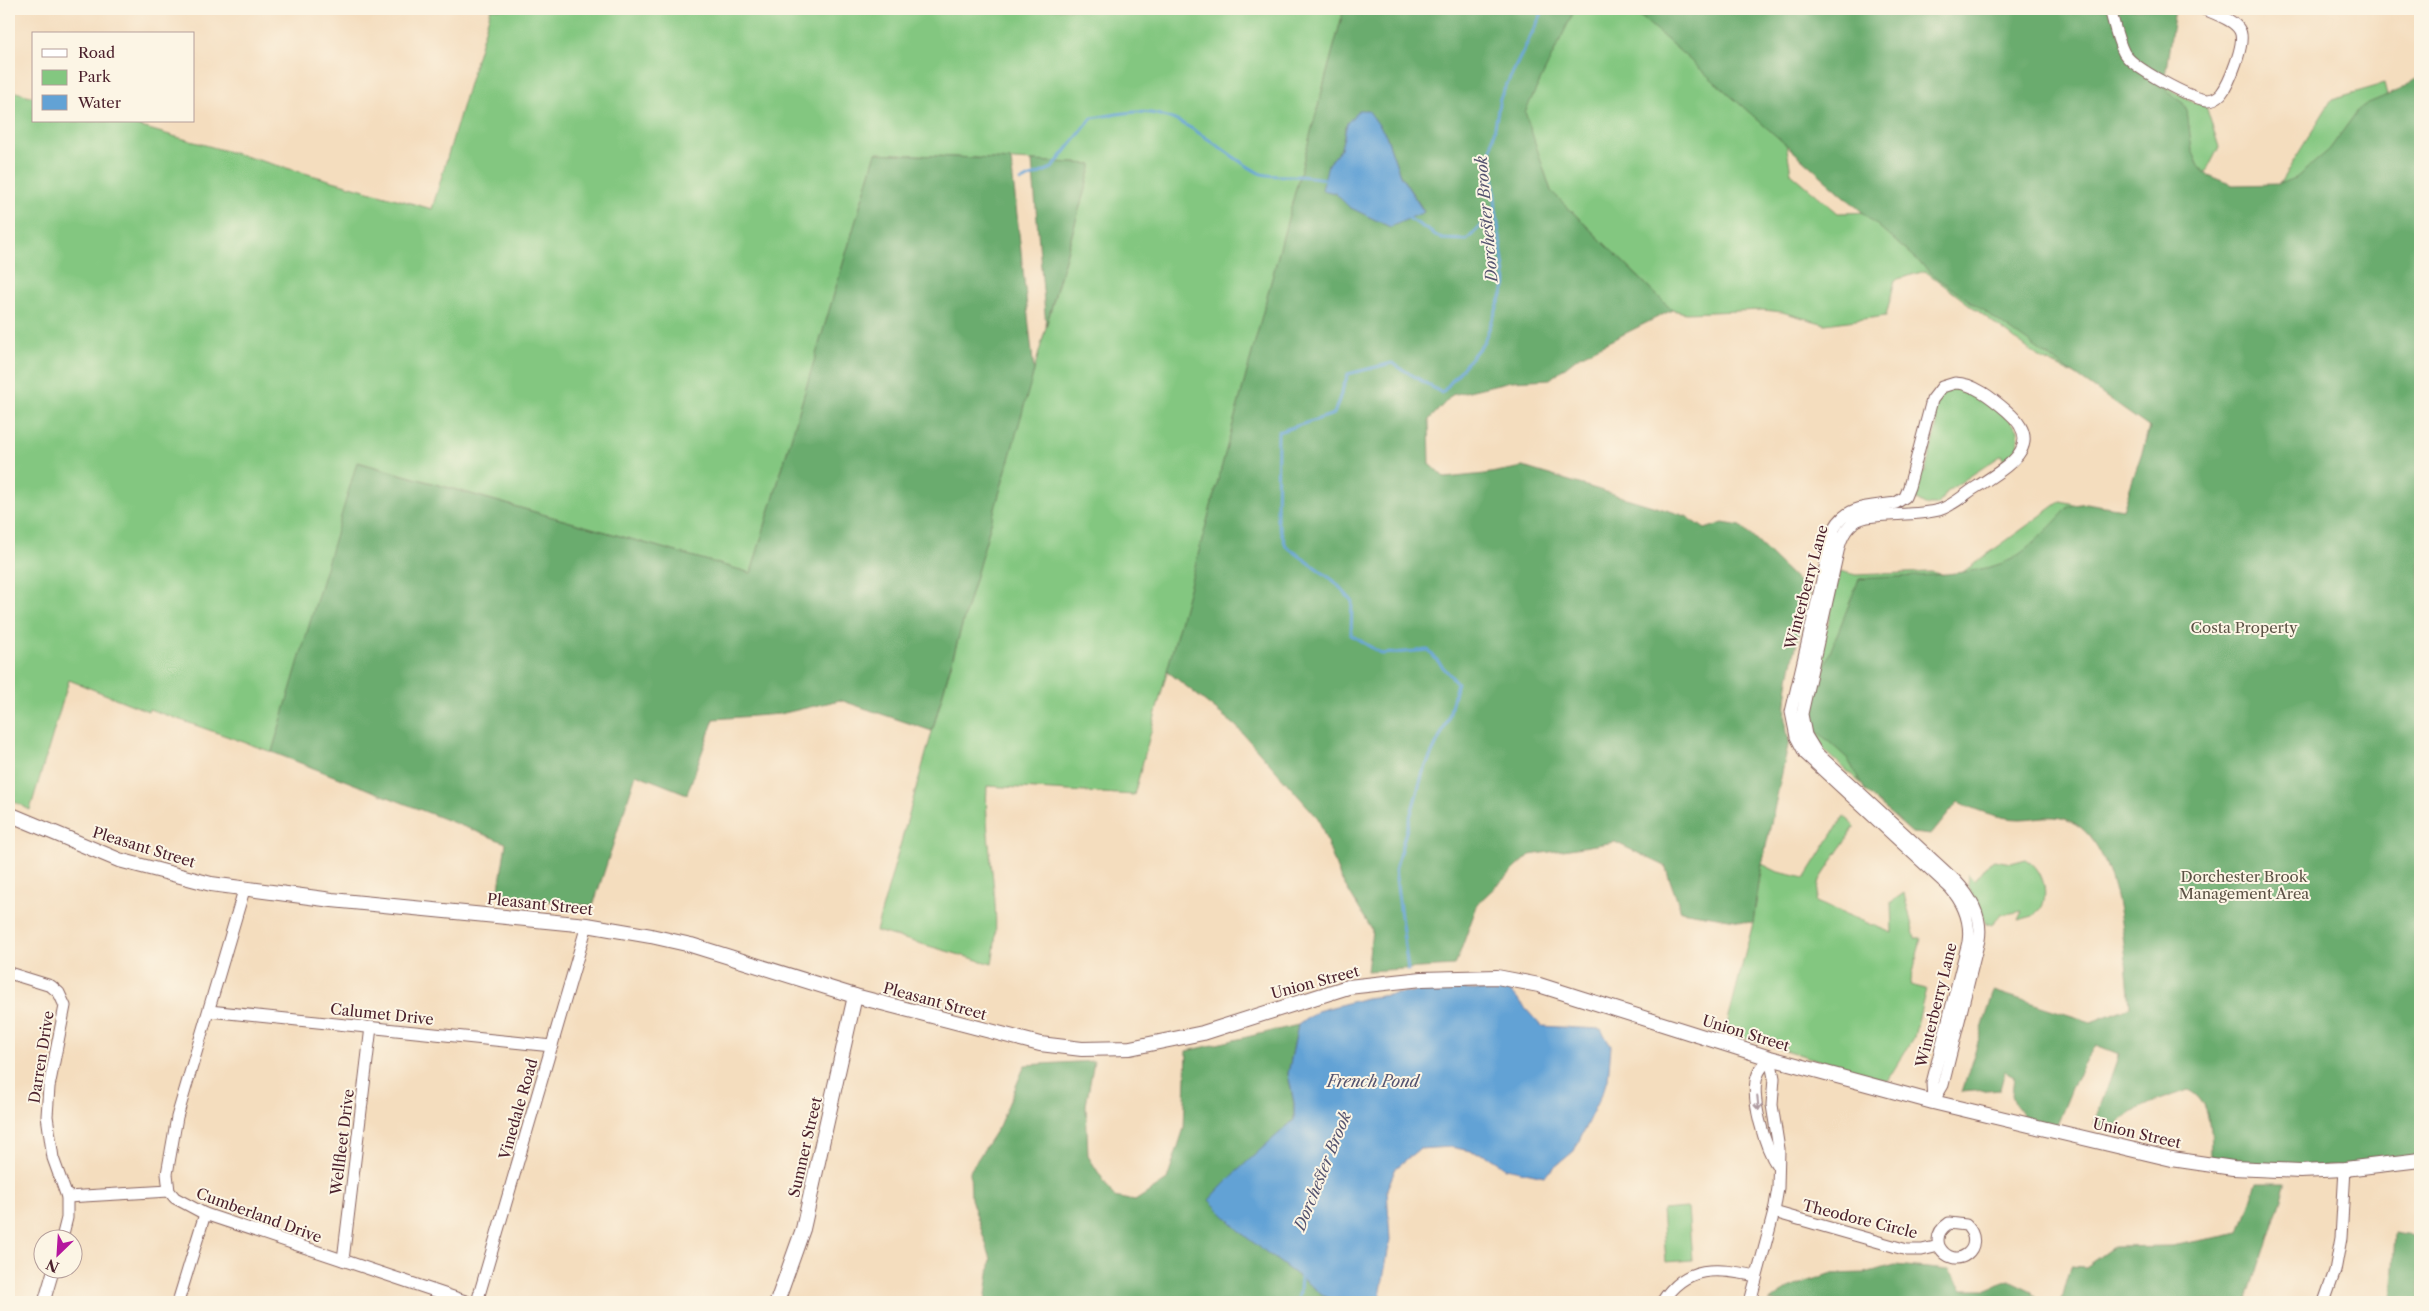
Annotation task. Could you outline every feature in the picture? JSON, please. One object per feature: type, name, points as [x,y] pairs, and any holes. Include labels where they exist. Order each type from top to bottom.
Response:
[{"type":"main road","name":"Pleasant Street","points":[[9,814],[30,825],[119,860],[211,884],[244,890],[587,925],[651,936],[690,945],[855,996],[998,1034],[1066,1048]]},
{"type":"main road","name":"Union Street","points":[[1066,1048],[1130,1048],[1202,1032],[1348,987],[1422,979],[1470,976],[1498,977],[1540,985],[1770,1058],[1933,1102],[2200,1164],[2266,1170],[2345,1169],[2420,1160]]},
{"type":"main road","name":"Sumner Street","points":[[777,1302],[803,1229],[855,996]]},
{"type":"street","points":[[2110,9],[2122,48],[2135,65],[2198,98],[2207,100],[2215,98],[2224,90],[2243,42],[2240,30],[2234,24],[2204,9]]},
{"type":"street","name":"Winterberry Lane","points":[[1877,815],[1813,748],[1804,728],[1802,707],[1839,547],[1845,532],[1854,522],[1862,518],[1943,508],[2016,459],[2023,448],[2024,440],[2020,426],[2013,417],[1978,390],[1967,384],[1955,383],[1942,387],[1930,404],[1905,497],[1896,503],[1852,511],[1836,525],[1830,541],[1792,706],[1794,731],[1805,754],[1877,815],[1972,902],[1975,931],[1932,1083],[1933,1102]]},
{"type":"street","points":[[1905,497],[1918,512]]},
{"type":"street","points":[[67,1197],[169,1191],[168,1174],[177,1117],[244,890]]},
{"type":"street","name":"Vinedale Road","points":[[477,1302],[587,925]]},
{"type":"street","name":"Darren Drive","points":[[9,973],[51,986],[59,992],[64,1001],[64,1014],[49,1087],[47,1116],[53,1158],[67,1197],[67,1218],[64,1228]]},
{"type":"street","name":"Calumet Drive","points":[[209,1012],[552,1046]]},
{"type":"street","name":"Wellfleet Drive","points":[[343,1260],[371,1028]]},
{"type":"street","points":[[1750,1302],[1774,1212],[1778,1188],[1778,1167],[1768,1152],[1757,1104],[1758,1074],[1770,1058]]},
{"type":"street","points":[[2324,1302],[2335,1271],[2341,1238],[2345,1169]]},
{"type":"street","name":"Cumberland Drive","points":[[169,1191],[175,1198],[205,1214],[468,1302]]},
{"type":"street","name":"Theodore Circle","points":[[1774,1212],[1907,1250],[1922,1250],[1939,1246]]},
{"type":"street","points":[[178,1302],[205,1214]]},
{"type":"street","points":[[1662,1302],[1680,1281],[1706,1271],[1726,1270],[1756,1276]]},
{"type":"street","points":[[44,1302],[51,1278]]},
{"type":"green space","points":[[491,9],[1344,9],[1134,795],[987,786],[988,831],[996,920],[992,964],[876,931],[1092,164],[876,153],[751,573],[358,462],[272,752],[149,709],[148,711],[69,680],[30,810],[9,799],[9,90],[32,96],[32,122],[124,122],[432,209]]},
{"type":"green space","points":[[1344,9],[1575,9],[1525,112],[1551,191],[1672,310],[1578,357],[1550,379],[1511,381],[1452,395],[1429,420],[1430,464],[1445,478],[1485,474],[1523,467],[1686,516],[1705,529],[1723,523],[1741,526],[1810,593],[1791,667],[1786,706],[1786,724],[1789,741],[1758,883],[1753,923],[1681,911],[1665,866],[1615,842],[1530,855],[1478,903],[1455,966],[1367,971],[1372,930],[1340,877],[1318,818],[1236,726],[1167,671]],"holes":[[[1347,123],[1386,135],[1400,175],[1424,211],[1349,207],[1335,193],[1328,164],[1341,148]]]},
{"type":"green space","name":"Costa Property","points":[[1575,9],[1764,9],[1791,173],[1838,213],[1958,210],[2138,71],[2195,103],[2206,106],[2219,147],[2200,184],[2257,220],[2332,99],[2384,84],[2402,156],[2253,1090],[2116,1066],[2121,1037],[2146,993],[2104,831],[2069,805],[1878,799],[1819,745],[1809,722],[1810,702],[1840,571],[1856,575],[1931,572],[1956,577],[2061,501],[2107,512],[2130,508],[2152,412],[2040,358],[1925,271],[1895,280],[1886,316],[1825,324],[1782,312],[1763,310],[1686,313],[1672,310],[1551,191],[1524,112]]},
{"type":"green space","name":"Dorchester Brook Management Area","points":[[1632,9],[2175,9],[2164,83],[2167,92],[2183,103],[2187,111],[2192,150],[2199,166],[2206,174],[2233,185],[2279,184],[2297,177],[2329,150],[2358,110],[2366,104],[2402,89],[2420,75],[2420,1160],[2390,1167],[2242,1166],[2211,1158],[2210,1129],[2206,1110],[2196,1095],[2188,1090],[2138,1109],[2121,1122],[2115,1130],[2094,1124],[2119,1054],[2096,1045],[2075,1081],[2055,1130],[2028,1122],[2015,1104],[2012,1095],[2014,1076],[2005,1071],[2000,1089],[1962,1092],[1994,991],[2091,1022],[2130,1007],[2122,926],[2116,895],[2107,866],[2094,842],[2077,825],[2054,817],[2020,819],[1996,816],[1958,802],[1931,835],[1912,833],[1866,792],[1847,758],[1818,732],[1806,713],[1859,579],[1957,573],[1994,566],[2010,560],[2024,551],[2069,506],[2086,503],[2123,509],[2150,428],[1937,278]]},
{"type":"green space","points":[[876,153],[1011,160],[1034,371],[932,731],[840,700],[780,714],[714,719],[687,794],[636,774],[593,906],[498,895],[506,843],[272,752],[357,462],[751,573]]},
{"type":"green space","points":[[1032,161],[1092,164],[1046,326]]},
{"type":"green space","points":[[1958,386],[1990,401],[2018,429],[2019,449],[2004,462],[2002,455],[1946,492],[1938,505],[1925,505],[1915,499],[1913,490],[1919,469],[1925,473],[1937,424],[1931,413],[1940,393]]},
{"type":"green space","points":[[1844,816],[1855,826],[1820,880],[1816,902],[1892,933],[1891,902],[1904,893],[1915,938],[1921,938],[1910,985],[1926,989],[1914,1037],[1887,1081],[1725,1032],[1753,923],[1762,864],[1778,872],[1805,878]]},
{"type":"green space","points":[[2026,859],[2032,863],[2043,880],[2045,894],[2042,907],[2033,916],[2018,920],[2022,911],[2001,915],[1992,925],[1986,923],[1967,885],[1968,874],[1974,881],[1985,866],[1994,860],[2011,863]]},
{"type":"green space","points":[[1298,1025],[1288,1074],[1294,1103],[1294,1120],[1260,1152],[1327,1298],[1362,1302],[985,1302],[991,1259],[971,1199],[970,1171],[999,1126],[1025,1065],[1094,1061],[1086,1105],[1088,1156],[1114,1197],[1135,1201],[1167,1180],[1184,1128],[1187,1051]]},
{"type":"green space","points":[[2257,1183],[2286,1183],[2248,1302],[2061,1302],[2071,1266],[2085,1267],[2113,1247],[2171,1246],[2240,1233]]},
{"type":"green space","points":[[1688,1208],[1692,1260],[1666,1262],[1662,1210]]},
{"type":"green space","points":[[2395,1233],[2420,1237],[2420,1302],[2391,1302]]},
{"type":"green space","points":[[1895,1265],[1949,1270],[1962,1289],[1987,1289],[2009,1280],[2032,1291],[2041,1302],[1768,1302],[1788,1288],[1829,1274],[1865,1273]]},
{"type":"water","points":[[1359,110],[1368,110],[1386,135],[1400,175],[1424,212],[1390,227],[1349,207],[1335,193],[1322,190],[1328,164],[1341,148],[1347,123]]},
{"type":"water","name":"French Pond","points":[[1434,989],[1510,991],[1541,1026],[1601,1029],[1611,1046],[1608,1080],[1574,1151],[1544,1176],[1506,1168],[1484,1154],[1451,1147],[1419,1149],[1396,1168],[1387,1189],[1390,1240],[1379,1302],[1327,1298],[1246,1237],[1209,1200],[1294,1120],[1294,1103],[1288,1074],[1298,1025],[1317,1011],[1366,998]]},
{"type":"waterway","name":"Dorchester Brook","points":[[1408,970],[1395,870],[1423,772],[1448,720],[1457,683],[1428,650],[1382,654],[1351,635],[1352,601],[1334,581],[1286,546],[1277,520],[1278,432],[1334,414],[1348,374],[1392,363],[1442,393],[1484,342],[1506,284],[1496,210],[1491,150],[1500,98],[1544,9]]},
{"type":"waterway","points":[[1021,181],[1052,168],[1092,118],[1138,112],[1155,114],[1187,126],[1259,173],[1272,176],[1309,177],[1326,180]]},
{"type":"waterway","points":[[1407,217],[1442,239],[1467,240],[1496,210]]},
{"type":"waterway","name":"Dorchester Brook","points":[[1297,1302],[1301,1276]]}]
